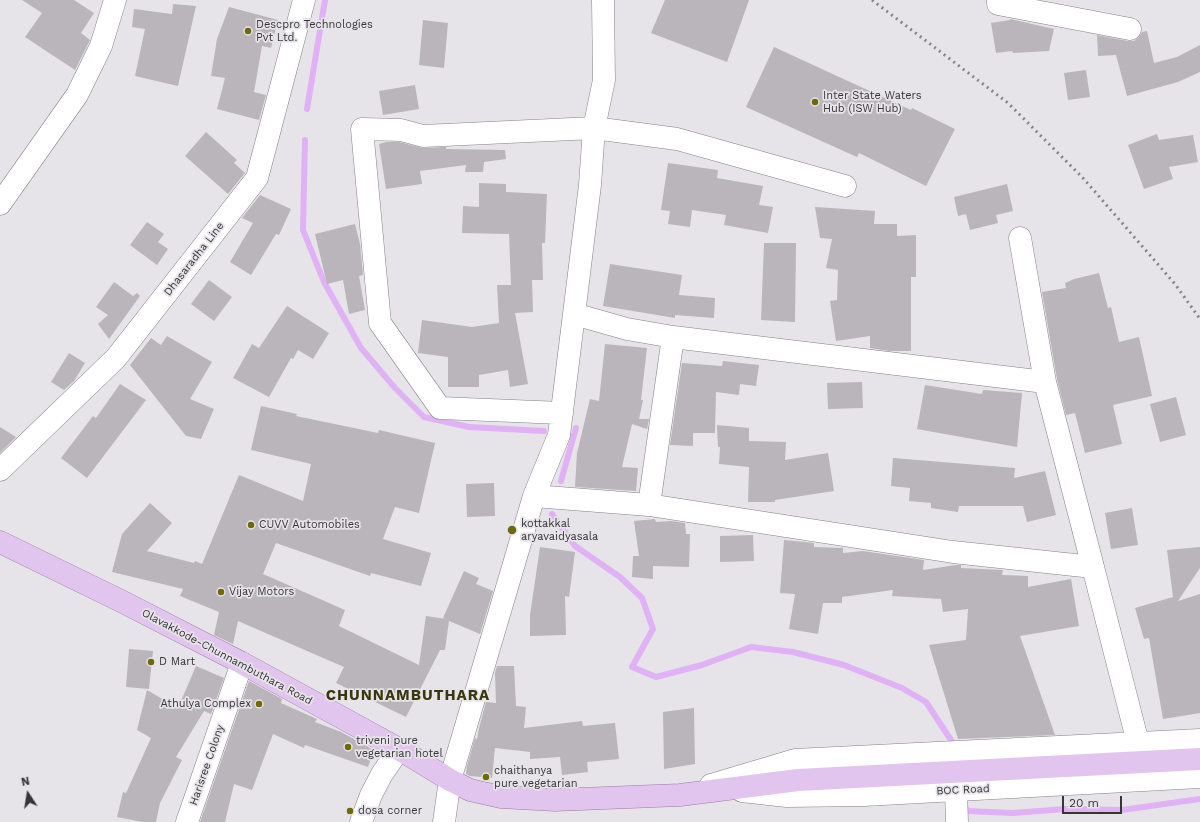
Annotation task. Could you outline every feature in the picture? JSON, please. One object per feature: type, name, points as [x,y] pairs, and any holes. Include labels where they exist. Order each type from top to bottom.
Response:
[{"type":"main road","name":"Olavakkode-Chunnambuthara Road","points":[[0,542],[242,663],[399,749],[450,780],[470,790],[501,797],[555,800],[680,794],[798,780],[1200,759]]},
{"type":"street","points":[[0,204],[77,94],[101,46],[116,0]]},
{"type":"street","name":"Dhasaradha Line","points":[[0,470],[116,358],[257,178],[304,0]]},
{"type":"street","points":[[444,822],[450,780],[534,496],[559,435],[590,185],[594,128],[604,80],[603,0]]},
{"type":"street","points":[[998,0],[998,4],[1130,29]]},
{"type":"street","points":[[562,413],[440,408],[401,354],[380,323],[362,129],[401,130],[423,136],[594,128],[677,139],[845,186]]},
{"type":"street","points":[[1020,238],[1045,382],[1138,743]]},
{"type":"street","points":[[574,314],[627,329],[672,338],[1045,382]]},
{"type":"street","points":[[649,505],[672,338]]},
{"type":"street","points":[[534,496],[649,505],[953,552],[1093,567]]},
{"type":"street","name":"Harisree Colony","points":[[187,822],[242,663]]},
{"type":"street","points":[[680,794],[794,760],[1200,740]]},
{"type":"street","points":[[361,822],[371,795],[382,774],[399,749]]},
{"type":"street","name":"BOC Road","points":[[726,789],[786,796],[864,795],[1200,777]]},
{"type":"street","points":[[956,791],[956,822]]},
{"type":"building","points":[[22,0],[74,0],[94,13],[81,33],[90,40],[75,70],[25,37],[42,13]]},
{"type":"building","points":[[665,0],[749,0],[727,62],[651,33]]},
{"type":"building","points":[[173,4],[196,6],[178,86],[135,76],[145,29],[132,27],[134,9],[172,14]]},
{"type":"building","points":[[229,7],[278,20],[271,48],[262,46],[254,92],[266,95],[259,120],[217,109],[225,78],[211,76],[217,39]]},
{"type":"building","points":[[1010,19],[1054,29],[1049,51],[1013,53],[1012,51],[996,53],[991,23]]},
{"type":"building","points":[[423,20],[448,23],[444,68],[419,65]]},
{"type":"building","points":[[1147,31],[1154,63],[1177,57],[1200,45],[1200,72],[1178,82],[1127,96],[1116,55],[1098,56],[1097,35],[1134,41],[1142,32]]},
{"type":"building","name":"Inter State Waters Hub (ISW Hub)","points":[[774,47],[911,110],[912,108],[955,129],[926,186],[859,153],[857,157],[746,107]]},
{"type":"building","points":[[1086,70],[1090,97],[1068,100],[1064,73]]},
{"type":"building","points":[[415,85],[419,109],[383,115],[379,91]]},
{"type":"building","points":[[206,132],[237,160],[234,163],[245,173],[228,194],[185,156]]},
{"type":"building","points":[[1157,134],[1159,140],[1193,135],[1198,162],[1169,167],[1173,179],[1144,189],[1128,145]]},
{"type":"building","points":[[399,142],[423,148],[446,147],[446,149],[505,150],[506,159],[484,162],[483,172],[465,172],[466,165],[420,171],[422,184],[386,189],[379,144]]},
{"type":"building","points":[[668,163],[718,170],[717,178],[763,186],[759,205],[773,207],[768,233],[724,225],[726,215],[692,210],[690,227],[668,224],[670,211],[661,210]]},
{"type":"building","points":[[479,183],[506,184],[506,192],[547,194],[545,243],[542,243],[543,280],[532,280],[533,312],[515,313],[528,384],[510,387],[508,370],[479,375],[479,387],[448,387],[448,357],[418,353],[422,320],[472,327],[499,323],[497,285],[511,285],[509,234],[462,233],[463,206],[479,207]]},
{"type":"building","points":[[1007,184],[1013,211],[996,215],[998,223],[970,230],[966,214],[958,216],[954,197]]},
{"type":"building","points":[[260,195],[291,209],[279,235],[276,234],[251,275],[230,262],[253,223],[242,218]]},
{"type":"building","points":[[815,207],[875,211],[874,224],[897,224],[897,236],[916,235],[916,277],[911,277],[911,351],[889,351],[870,348],[870,336],[836,341],[830,301],[837,300],[838,270],[826,268],[832,239],[820,238]]},
{"type":"building","points":[[147,222],[164,234],[158,242],[168,249],[157,265],[130,245]]},
{"type":"building","points":[[355,224],[360,244],[363,275],[359,276],[365,310],[349,314],[343,280],[327,284],[315,234]]},
{"type":"building","points":[[764,243],[796,243],[795,322],[761,320]]},
{"type":"building","points":[[610,264],[682,275],[679,295],[715,298],[714,318],[675,315],[675,318],[603,306]]},
{"type":"building","points":[[1099,273],[1108,308],[1111,307],[1119,342],[1139,337],[1152,396],[1113,405],[1122,444],[1085,453],[1075,413],[1066,415],[1057,379],[1042,292],[1066,288],[1065,283],[1074,279]]},
{"type":"building","points":[[209,280],[232,297],[214,321],[191,304]]},
{"type":"building","points":[[114,282],[133,296],[137,293],[140,296],[109,339],[98,324],[108,315],[96,307]]},
{"type":"building","points":[[287,306],[329,333],[313,359],[298,350],[293,359],[291,358],[269,397],[233,378],[252,344],[259,348]]},
{"type":"building","points":[[167,336],[212,362],[190,399],[214,409],[201,439],[186,436],[130,365],[151,338],[161,345]]},
{"type":"building","points":[[605,344],[647,348],[641,400],[643,400],[639,419],[649,419],[647,429],[632,424],[622,467],[638,468],[636,491],[575,487],[577,453],[590,399],[599,401]]},
{"type":"building","points":[[69,353],[85,363],[74,381],[64,390],[51,382]]},
{"type":"building","points":[[723,361],[759,365],[756,386],[740,384],[739,395],[716,392],[715,433],[693,433],[693,446],[670,445],[682,363],[722,366]]},
{"type":"building","points":[[862,382],[863,408],[828,409],[827,383]]},
{"type":"building","points":[[120,384],[146,400],[87,478],[61,458],[93,416],[96,418]]},
{"type":"building","points":[[925,385],[982,394],[983,390],[1022,393],[1017,447],[917,429]]},
{"type":"building","points":[[1176,397],[1186,435],[1160,442],[1150,404]]},
{"type":"building","points":[[261,406],[297,414],[296,416],[378,433],[379,430],[435,443],[419,513],[395,507],[383,539],[431,553],[421,586],[371,573],[370,576],[276,543],[263,574],[345,610],[339,626],[419,665],[426,616],[446,619],[443,618],[464,571],[479,578],[476,584],[493,591],[480,634],[449,621],[445,650],[440,650],[406,717],[336,683],[344,667],[238,621],[233,644],[214,635],[219,612],[180,596],[183,589],[112,572],[122,534],[150,503],[172,523],[147,551],[194,563],[195,561],[202,564],[239,475],[303,501],[311,464],[251,450]]},
{"type":"building","points":[[717,425],[749,428],[749,441],[786,442],[785,460],[828,453],[834,491],[775,500],[775,502],[748,502],[749,467],[719,464],[720,447],[718,447]]},
{"type":"building","points":[[0,427],[16,437],[0,453]]},
{"type":"building","points":[[893,458],[1015,468],[1014,478],[1045,471],[1056,515],[1027,522],[1023,506],[959,506],[958,512],[931,508],[931,503],[909,501],[910,488],[891,486]]},
{"type":"building","points":[[494,483],[495,516],[467,517],[466,484]]},
{"type":"building","points":[[1132,508],[1138,545],[1111,549],[1105,513]]},
{"type":"building","points":[[655,519],[656,522],[671,521],[685,523],[686,534],[690,534],[689,567],[653,566],[653,579],[632,577],[633,556],[639,556],[634,521]]},
{"type":"building","points":[[753,535],[754,561],[720,562],[720,536]]},
{"type":"building","points":[[784,540],[814,543],[814,547],[843,548],[843,553],[863,551],[924,560],[923,570],[961,565],[961,568],[1003,570],[1002,575],[1028,576],[1028,587],[1071,579],[1079,626],[1020,636],[1055,735],[958,739],[929,645],[966,640],[968,609],[943,612],[941,599],[892,596],[893,590],[842,597],[842,603],[823,603],[818,634],[789,629],[795,594],[780,593]]},
{"type":"building","points":[[540,547],[575,552],[569,597],[565,596],[566,635],[530,636],[530,615]]},
{"type":"building","points":[[1200,547],[1200,568],[1178,601],[1200,594],[1200,713],[1163,719],[1149,638],[1144,639],[1135,608],[1173,597],[1167,550]]},
{"type":"building","points":[[129,649],[153,651],[149,689],[126,687]]},
{"type":"building","points":[[196,666],[224,678],[211,714],[204,711],[176,757],[182,760],[160,803],[156,822],[142,822],[117,817],[123,792],[126,793],[151,738],[137,730],[147,690],[178,708]]},
{"type":"building","points":[[497,666],[514,666],[516,706],[526,707],[524,728],[582,721],[583,726],[615,723],[619,759],[587,762],[588,772],[562,775],[560,757],[530,759],[530,752],[495,748],[492,778],[470,776],[466,774],[475,738],[477,739],[486,702],[496,703],[495,673]]},
{"type":"building","points":[[249,681],[282,699],[281,703],[317,719],[315,722],[341,732],[374,750],[368,767],[305,745],[304,748],[273,734],[252,790],[234,784],[225,822],[200,822]]},
{"type":"building","points":[[694,708],[695,764],[664,769],[663,712]]},
{"type":"waterway","points":[[307,109],[325,0]]},
{"type":"waterway","points":[[305,140],[303,230],[324,282],[361,348],[395,388],[424,417],[469,427],[544,431]]},
{"type":"waterway","points":[[561,481],[576,428]]},
{"type":"waterway","points":[[552,514],[575,546],[620,577],[642,598],[653,629],[632,667],[656,677],[702,665],[751,647],[793,652],[844,665],[902,688],[926,702],[951,740]]},
{"type":"waterway","points":[[966,808],[967,811],[1013,813],[1065,809],[1122,810],[1200,799]]},
{"type":"railway","points":[[872,0],[1008,103],[1083,178],[1175,284],[1200,319]]},
{"type":"place","name":"Descpro Technologies Pvt Ltd.","points":[[248,31]]},
{"type":"place","name":"Inter State Waters Hub (ISW Hub)","points":[[815,102]]},
{"type":"place","name":"CUVV Automobiles","points":[[251,525]]},
{"type":"place","name":"kottakkal aryavaidyasala","points":[[512,530]]},
{"type":"place","name":"Vijay Motors","points":[[221,592]]},
{"type":"place","name":"D Mart","points":[[151,662]]},
{"type":"place","name":"Athulya Complex","points":[[259,704]]},
{"type":"place","name":"triveni pure vegetarian hotel","points":[[348,747]]},
{"type":"place","name":"chaithanya pure vegetarian","points":[[486,777]]},
{"type":"place","name":"dosa corner","points":[[350,811]]},
{"type":"district","name":"CHUNNAMBUTHARA","points":[[408,696]]}]
